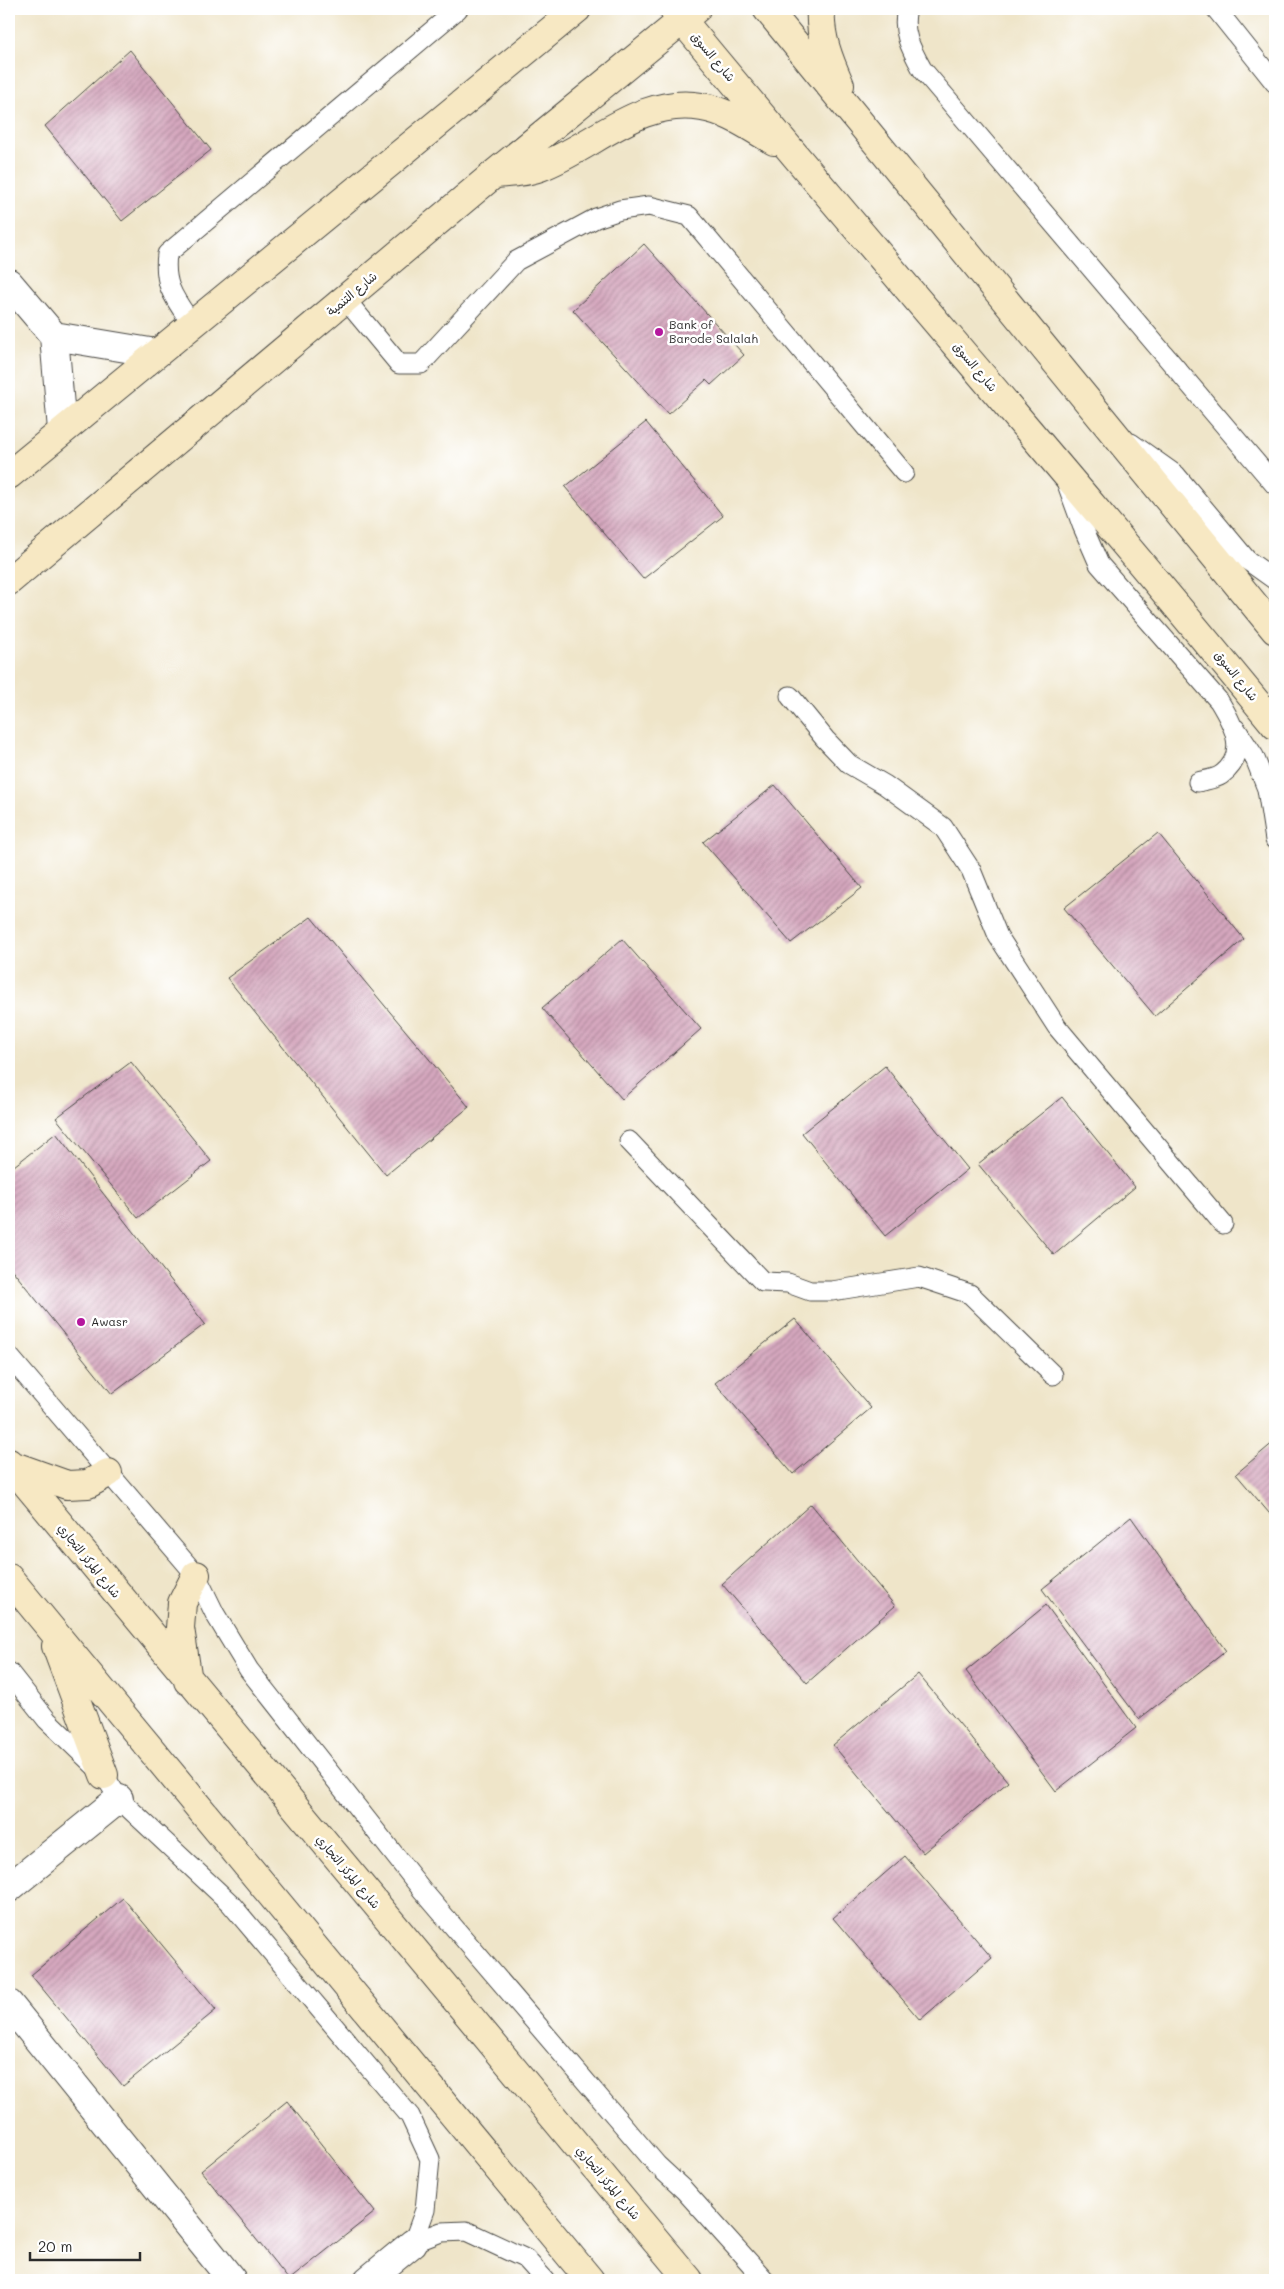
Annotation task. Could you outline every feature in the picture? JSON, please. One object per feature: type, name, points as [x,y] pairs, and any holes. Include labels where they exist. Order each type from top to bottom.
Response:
[{"type":"street","points":[[9,474],[577,9]]},
{"type":"street","points":[[767,9],[1275,630]]},
{"type":"street","points":[[821,9],[822,36],[828,58],[853,113]]},
{"type":"street","name":"شارع السوق","points":[[684,13],[790,149],[1275,725]]},
{"type":"street","name":"شارع التنمية","points":[[9,581],[684,13]]},
{"type":"street","points":[[494,174],[518,172],[540,166],[627,120],[652,111],[679,106],[702,106],[729,115],[790,149]]},
{"type":"street","points":[[9,283],[54,336],[62,430]]},
{"type":"street","points":[[54,336],[156,353]]},
{"type":"street","points":[[9,1464],[67,1485],[88,1484],[108,1473]]},
{"type":"street","name":"شارع المركز التجاري","points":[[9,1464],[688,2280]]},
{"type":"street","points":[[188,1681],[180,1628],[182,1603],[196,1575]]},
{"type":"street","points":[[9,1578],[590,2280]]},
{"type":"street","points":[[49,1626],[104,1776]]},
{"type":"street","points":[[9,1888],[119,1799]]},
{"type":"street","points":[[9,2004],[232,2280]]},
{"type":"street","points":[[368,2280],[413,2243]]},
{"type":"lane","points":[[192,324],[171,294],[165,271],[167,254],[458,9]]},
{"type":"lane","points":[[907,9],[904,22],[909,46],[922,69],[1275,485]]},
{"type":"lane","points":[[1216,9],[1275,83]]},
{"type":"lane","points":[[345,300],[399,364],[421,364],[516,261],[596,218],[620,210],[649,206],[689,216],[904,473]]},
{"type":"lane","points":[[1112,430],[1176,475],[1247,560],[1275,580]]},
{"type":"lane","points":[[1062,470],[1082,525],[1099,564],[1219,701],[1254,756],[1267,789],[1275,840]]},
{"type":"lane","points":[[1247,560],[1275,573]]},
{"type":"lane","points":[[790,696],[825,739],[849,764],[884,785],[943,827],[971,870],[998,936],[1057,1027],[1223,1224]]},
{"type":"lane","points":[[1198,782],[1220,775],[1232,762],[1237,746],[1233,724]]},
{"type":"lane","points":[[629,1141],[763,1282],[788,1283],[810,1291],[832,1291],[919,1277],[970,1294],[1053,1375]]},
{"type":"lane","points":[[9,1356],[196,1575],[215,1614],[249,1670],[423,1891],[657,2165],[684,2190],[765,2280]]},
{"type":"lane","points":[[9,1672],[47,1720],[104,1776],[119,1799],[230,1903],[410,2116],[430,2159],[425,2210],[413,2243]]},
{"type":"lane","points":[[413,2243],[441,2232],[466,2231],[526,2259],[545,2280]]},
{"type":"building","points":[[130,50],[211,150],[122,221],[45,126]]},
{"type":"building","name":"Bank of Barode Salalah","points":[[644,244],[744,355],[711,385],[706,380],[668,414],[573,310]]},
{"type":"building","points":[[646,422],[723,516],[643,579],[565,487]]},
{"type":"building","points":[[775,785],[862,888],[791,943],[703,842]]},
{"type":"building","points":[[1158,833],[1244,939],[1155,1016],[1064,908]]},
{"type":"building","points":[[311,917],[469,1107],[386,1175],[227,978]]},
{"type":"building","points":[[622,939],[701,1029],[622,1099],[542,1008]]},
{"type":"building","points":[[131,1062],[211,1161],[138,1218],[56,1118]]},
{"type":"building","points":[[885,1066],[968,1169],[885,1236],[802,1133]]},
{"type":"building","points":[[1062,1097],[1135,1187],[1054,1255],[978,1164]]},
{"type":"building","points":[[56,1133],[205,1324],[112,1394],[9,1266],[9,1170]]},
{"type":"building","points":[[795,1319],[871,1408],[793,1474],[715,1383]]},
{"type":"building","points":[[1275,1441],[1275,1520],[1236,1474]]},
{"type":"building","points":[[811,1504],[895,1606],[807,1683],[722,1584]]},
{"type":"building","points":[[1131,1517],[1226,1651],[1139,1719],[1042,1589]]},
{"type":"building","points":[[1046,1605],[1136,1728],[1056,1791],[966,1671]]},
{"type":"building","points":[[918,1674],[1008,1782],[923,1853],[833,1745]]},
{"type":"building","points":[[905,1856],[992,1958],[920,2020],[833,1918]]},
{"type":"building","points":[[123,1898],[216,2010],[123,2086],[31,1975]]},
{"type":"building","points":[[287,2101],[375,2212],[289,2280],[201,2171]]},
{"type":"building","points":[[962,2273],[968,2280],[953,2280]]},
{"type":"place","name":"Bank of Barode Salalah","points":[[659,332]]},
{"type":"place","name":"Awasr","points":[[81,1322]]}]
